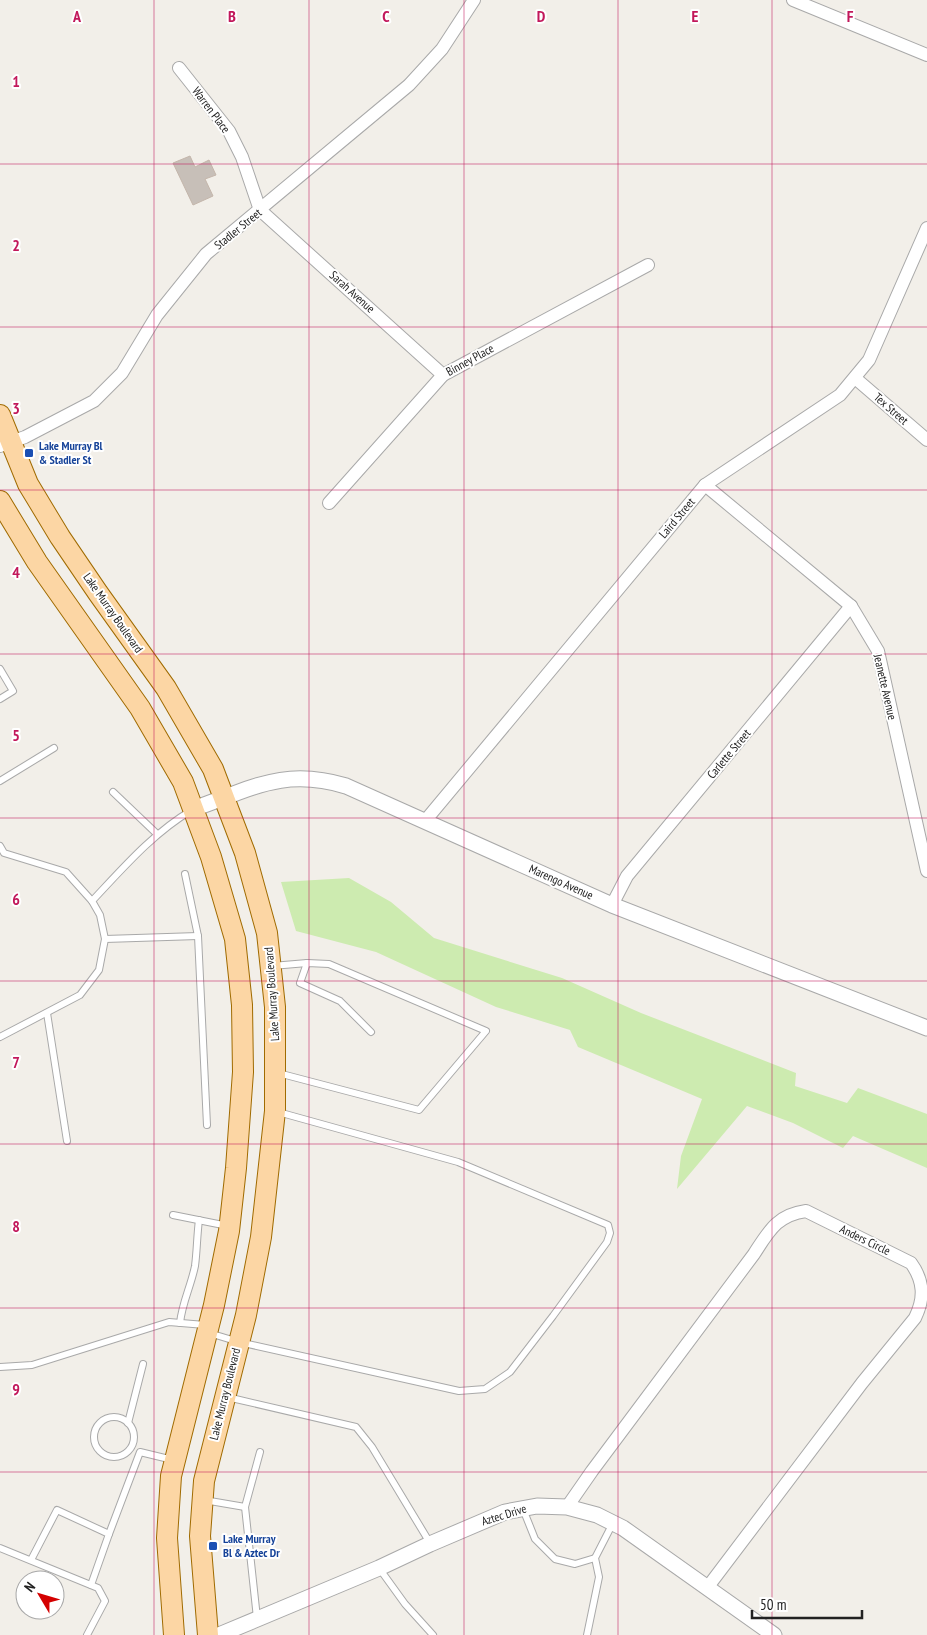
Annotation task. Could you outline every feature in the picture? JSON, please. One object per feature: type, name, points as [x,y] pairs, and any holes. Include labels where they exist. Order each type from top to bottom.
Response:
[{"type":"main road","name":"Lake Murray Boulevard","points":[[0,415],[6,444],[28,484],[60,537],[166,688],[213,769],[245,853],[267,933],[275,1007],[275,1111],[261,1237],[246,1315],[204,1481],[200,1536],[208,1635]]},
{"type":"main road","points":[[0,501],[36,562],[140,708],[182,782],[211,857],[235,939],[242,1005],[243,1072],[229,1226],[208,1329],[171,1476],[167,1538],[174,1635]]},
{"type":"main road","points":[[238,971],[271,966]]},
{"type":"street","name":"Stadler Street","points":[[6,444],[94,401],[122,373],[157,315],[206,254],[409,85],[442,49],[474,0]]},
{"type":"street","points":[[793,0],[927,55]]},
{"type":"street","name":"Warren Place","points":[[179,68],[229,131],[242,157],[260,210]]},
{"type":"street","name":"Sarah Avenue","points":[[260,210],[443,375]]},
{"type":"street","name":"Laird Street","points":[[425,821],[705,485],[840,395],[855,378],[869,360],[927,228]]},
{"type":"street","name":"Binney Place","points":[[328,502],[443,375],[648,265]]},
{"type":"street","name":"Tex Street","points":[[855,378],[927,440]]},
{"type":"street","name":"Jeanette Avenue","points":[[705,485],[851,606],[878,651],[927,871]]},
{"type":"street","name":"Carlette Street","points":[[612,905],[627,876],[851,606]]},
{"type":"street","name":"Marengo Avenue","points":[[193,809],[261,784],[280,780],[320,779],[346,786],[612,905],[927,1028]]},
{"type":"street","name":"Anders Circle","points":[[567,1507],[772,1227],[782,1218],[806,1211],[910,1263],[916,1271],[922,1290],[920,1309],[916,1318],[862,1383],[707,1588]]},
{"type":"street","name":"Aztec Drive","points":[[219,1635],[379,1568],[488,1518],[522,1508],[537,1506],[567,1507],[597,1516],[623,1528],[767,1633]]},
{"type":"lane","points":[[0,669],[13,691],[0,699]]},
{"type":"lane","points":[[0,781],[54,748]]},
{"type":"lane","points":[[113,792],[157,834]]},
{"type":"lane","points":[[92,901],[157,834],[193,809]]},
{"type":"lane","points":[[0,846],[4,853],[66,872],[92,901],[100,915],[106,939],[99,970],[80,995],[0,1037]]},
{"type":"lane","points":[[185,874],[198,936],[207,1126]]},
{"type":"lane","points":[[106,939],[198,936]]},
{"type":"lane","points":[[271,966],[306,963],[329,964],[486,1031],[419,1110],[276,1072]]},
{"type":"lane","points":[[306,963],[300,983],[340,1001],[371,1032]]},
{"type":"lane","points":[[47,1013],[66,1141]]},
{"type":"lane","points":[[0,1367],[32,1365],[169,1322],[208,1329],[239,1342],[459,1391],[485,1389],[510,1372],[607,1242],[610,1233],[608,1225],[458,1162],[275,1111]]},
{"type":"lane","points":[[172,1215],[229,1226]]},
{"type":"lane","points":[[180,1323],[182,1310],[190,1288],[199,1220]]},
{"type":"lane","points":[[128,1423],[143,1364]]},
{"type":"lane","points":[[225,1396],[356,1427],[372,1447],[430,1544]]},
{"type":"lane","points":[[116,1417],[128,1423],[133,1434],[130,1447],[120,1455],[108,1456],[99,1450],[94,1440],[96,1428],[104,1419],[116,1417]]},
{"type":"lane","points":[[130,1447],[140,1452],[175,1460]]},
{"type":"lane","points":[[91,1585],[140,1452]]},
{"type":"lane","points":[[257,1618],[245,1507],[260,1452]]},
{"type":"lane","points":[[203,1500],[245,1507]]},
{"type":"lane","points":[[522,1508],[535,1539],[555,1559],[575,1564],[595,1558]]},
{"type":"lane","points":[[31,1560],[57,1510],[109,1534]]},
{"type":"lane","points":[[587,1635],[599,1577],[595,1558],[613,1523]]},
{"type":"lane","points":[[0,1548],[98,1588],[105,1601],[87,1635]]},
{"type":"lane","points":[[379,1568],[405,1604],[433,1635]]},
{"type":"green space","points":[[349,878],[391,902],[434,938],[562,978],[641,1013],[796,1073],[795,1086],[847,1103],[858,1088],[927,1114],[927,1168],[853,1136],[843,1148],[793,1123],[747,1106],[677,1189],[681,1156],[702,1099],[578,1047],[570,1030],[496,1007],[376,952],[296,931],[281,882]]},
{"type":"building","points":[[190,156],[195,167],[209,160],[216,175],[205,179],[213,196],[193,205],[173,163]]},
{"type":"place","name":"Lake Murray Bl & Stadler St","points":[[29,453]]},
{"type":"place","name":"Lake Murray Bl & Aztec Dr","points":[[213,1546]]}]
